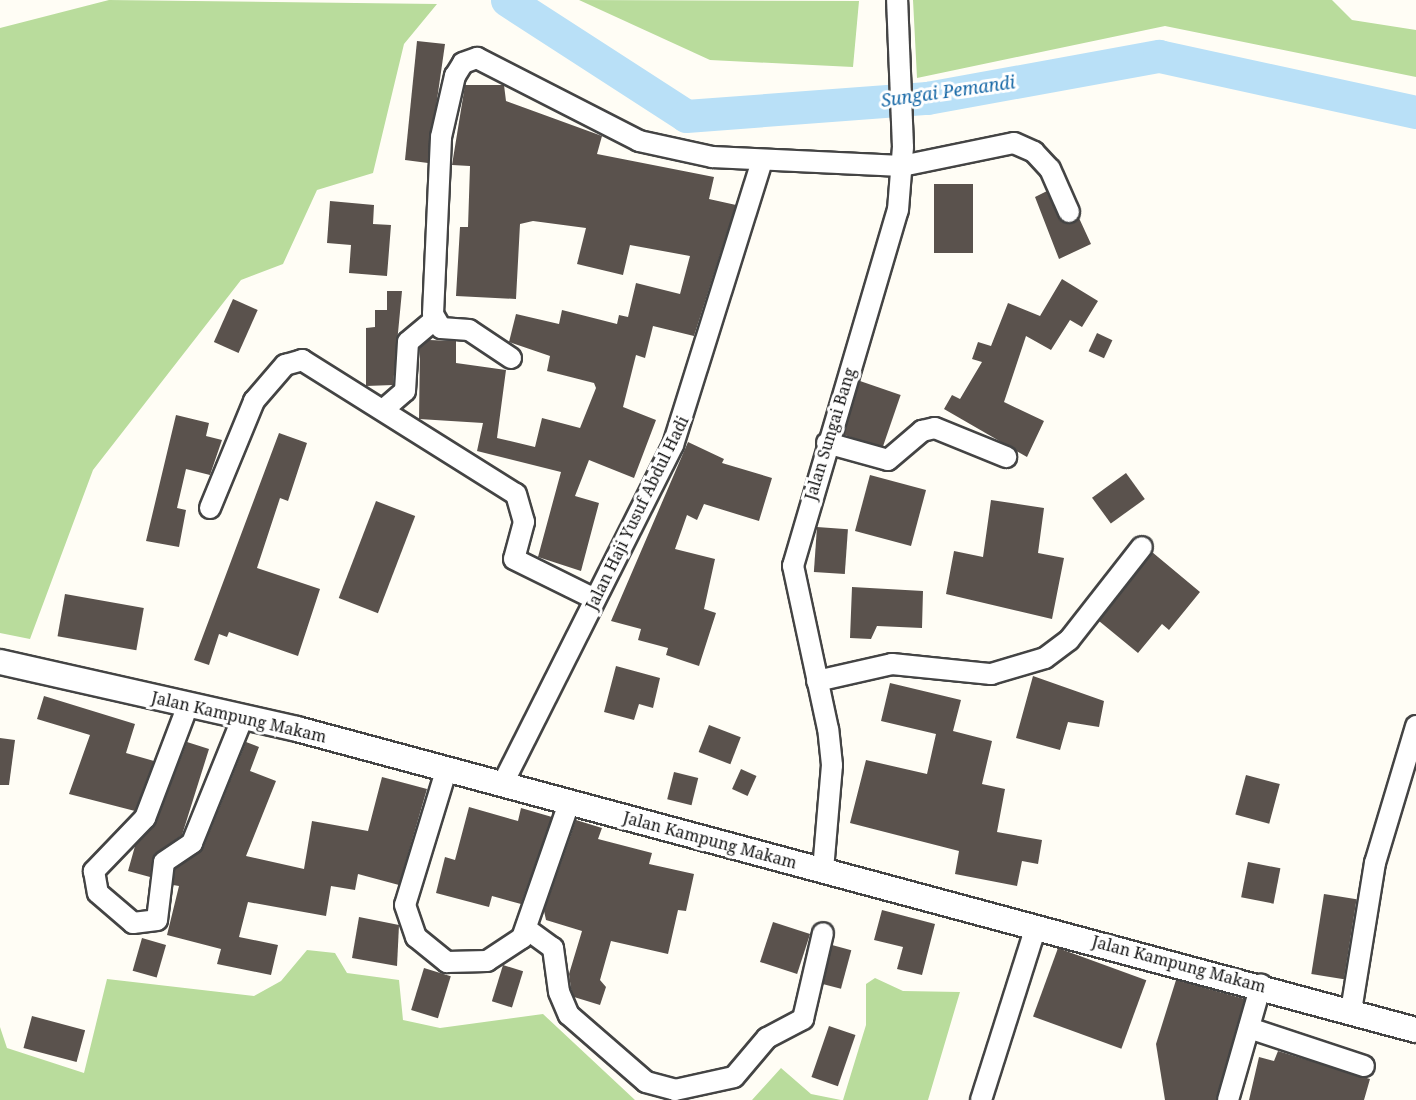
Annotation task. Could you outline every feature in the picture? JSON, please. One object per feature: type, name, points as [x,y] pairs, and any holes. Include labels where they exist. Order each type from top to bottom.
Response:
[{"type":"street","name":"Jalan Sungai Bang","points":[[823,870],[832,765],[793,566],[898,210],[902,157],[897,0]]},
{"type":"street","points":[[511,358],[469,330],[441,328],[434,320],[441,137],[454,76],[464,63],[477,58],[499,65],[639,141],[762,160],[902,157],[1014,143],[1034,152],[1050,169],[1069,212]]},
{"type":"street","name":"Jalan Haji Yusuf Abdul Hadi","points":[[502,785],[687,410],[762,160]]},
{"type":"street","points":[[383,410],[405,391],[408,342],[434,320]]},
{"type":"street","points":[[210,508],[254,401],[290,362],[308,363],[516,494],[524,522],[514,559],[595,599]]},
{"type":"street","points":[[828,443],[888,460],[922,431],[935,428],[1006,457]]},
{"type":"street","points":[[817,681],[892,664],[991,674],[1045,658],[1069,640],[1142,547]]},
{"type":"street","name":"Jalan Kampung Makam","points":[[0,662],[243,717],[1261,985],[1416,1030]]},
{"type":"street","points":[[188,705],[145,818],[94,871],[98,893],[133,923],[149,924],[161,912],[164,862],[192,843],[243,717]]},
{"type":"street","points":[[1352,1011],[1375,863],[1416,726]]},
{"type":"street","points":[[446,771],[406,892],[407,917],[416,937],[437,960],[472,964],[499,955],[528,930],[569,803]]},
{"type":"street","points":[[981,1100],[1036,927]]},
{"type":"street","points":[[528,930],[553,948],[559,992],[569,1015],[646,1082],[675,1090],[734,1077],[767,1038],[802,1019],[823,933]]},
{"type":"street","points":[[1228,1100],[1261,985]]},
{"type":"street","points":[[1249,1028],[1364,1066]]},
{"type":"green space","points":[[109,0],[437,4],[404,44],[373,173],[317,190],[283,264],[241,280],[93,470],[30,639],[0,633],[0,28]]},
{"type":"green space","points":[[579,0],[859,1],[853,67],[710,60]]},
{"type":"green space","points":[[913,0],[1332,0],[1352,20],[1416,30],[1416,77],[1165,26],[917,78]]},
{"type":"green space","points":[[307,950],[335,953],[347,973],[399,980],[403,1020],[440,1028],[543,1014],[635,1100],[0,1100],[0,1027],[7,1048],[84,1073],[107,979],[254,996],[281,981]]},
{"type":"green space","points":[[875,978],[903,991],[960,992],[928,1100],[843,1100],[866,1025],[866,984]]},
{"type":"green space","points":[[781,1068],[811,1094],[841,1100],[752,1100]]},
{"type":"building","points":[[417,41],[445,44],[428,163],[405,160]]},
{"type":"building","points":[[465,85],[504,85],[506,101],[602,136],[597,154],[714,177],[709,199],[736,205],[694,336],[653,326],[645,358],[636,355],[623,407],[656,420],[634,478],[589,460],[575,496],[599,503],[581,571],[538,557],[561,472],[477,451],[483,423],[419,419],[420,348],[429,340],[456,341],[456,363],[506,370],[497,438],[535,447],[542,418],[580,428],[596,388],[594,383],[547,371],[550,356],[509,342],[516,314],[559,324],[562,310],[617,324],[619,315],[628,317],[636,283],[680,294],[690,256],[630,245],[623,275],[577,264],[586,228],[533,221],[520,224],[516,299],[456,296],[460,227],[468,227],[470,166],[452,165]]},
{"type":"building","points":[[934,184],[973,184],[973,253],[934,253]]},
{"type":"building","points":[[1047,191],[1061,221],[1079,218],[1091,244],[1059,259],[1035,197]]},
{"type":"building","points":[[330,201],[374,205],[373,224],[391,225],[387,276],[349,273],[351,245],[327,243]]},
{"type":"building","points":[[1062,279],[1098,301],[1082,327],[1070,320],[1051,350],[1026,336],[1004,402],[1044,421],[1027,457],[944,409],[952,395],[960,399],[982,362],[972,359],[978,342],[991,346],[1008,303],[1040,316]]},
{"type":"building","points":[[387,291],[402,291],[393,385],[366,386],[366,328],[375,327],[375,310],[387,310]]},
{"type":"building","points":[[233,299],[258,310],[239,353],[214,342]]},
{"type":"building","points":[[1097,333],[1112,340],[1104,358],[1089,351]]},
{"type":"building","points":[[860,381],[901,395],[882,448],[842,434]]},
{"type":"building","points":[[176,415],[209,423],[206,436],[222,440],[210,475],[186,469],[177,508],[186,510],[179,547],[146,541]]},
{"type":"building","points":[[279,433],[307,443],[288,501],[280,498],[257,568],[320,589],[298,656],[229,632],[227,637],[219,634],[209,665],[194,660]]},
{"type":"building","points":[[688,442],[724,459],[722,463],[772,478],[759,521],[704,504],[697,520],[687,515],[675,549],[715,559],[704,609],[716,613],[699,666],[666,655],[668,648],[638,640],[641,629],[611,621]]},
{"type":"building","points":[[1126,473],[1145,499],[1111,524],[1092,498]]},
{"type":"building","points":[[870,475],[926,490],[911,546],[855,531]]},
{"type":"building","points":[[991,500],[1044,508],[1038,553],[1064,558],[1052,619],[946,594],[954,551],[983,557]]},
{"type":"building","points":[[376,501],[415,516],[378,613],[339,598]]},
{"type":"building","points":[[817,527],[848,529],[845,574],[814,572]]},
{"type":"building","points":[[1152,552],[1200,592],[1169,630],[1162,624],[1138,653],[1099,621]]},
{"type":"building","points":[[852,587],[923,591],[922,628],[877,626],[871,639],[850,638]]},
{"type":"building","points":[[65,594],[144,608],[136,650],[58,636]]},
{"type":"building","points":[[616,666],[660,678],[653,708],[639,704],[634,720],[604,712]]},
{"type":"building","points":[[1033,676],[1104,701],[1099,727],[1068,722],[1060,750],[1016,738]]},
{"type":"building","points":[[890,683],[961,700],[953,731],[992,741],[982,784],[1005,789],[997,832],[1042,840],[1038,864],[1022,861],[1017,886],[955,874],[959,851],[850,823],[866,760],[927,774],[936,734],[881,721]]},
{"type":"building","points":[[44,696],[135,724],[126,753],[154,761],[135,811],[69,794],[90,735],[37,719]]},
{"type":"building","points":[[709,725],[741,737],[730,764],[699,752]]},
{"type":"building","points":[[0,738],[15,740],[9,785],[0,785]]},
{"type":"building","points":[[187,742],[209,749],[182,835],[154,855],[150,877],[128,871],[135,846],[156,822]]},
{"type":"building","points":[[246,742],[259,747],[250,771],[276,781],[246,856],[304,869],[312,821],[368,831],[382,777],[427,789],[399,885],[358,874],[355,890],[331,886],[326,916],[248,902],[239,937],[278,945],[271,975],[217,964],[221,949],[167,935],[179,886],[173,885],[175,869],[203,848]]},
{"type":"building","points":[[741,769],[757,776],[748,796],[732,789]]},
{"type":"building","points":[[674,772],[698,778],[691,805],[667,799]]},
{"type":"building","points":[[1246,775],[1280,784],[1269,824],[1235,815]]},
{"type":"building","points":[[469,807],[518,821],[521,808],[552,817],[521,904],[492,896],[489,907],[436,893],[445,857],[455,860]]},
{"type":"building","points":[[576,820],[602,828],[598,839],[652,853],[649,864],[694,874],[686,911],[678,910],[668,954],[611,941],[600,980],[606,987],[600,1005],[574,997],[571,989],[569,974],[582,931],[546,920],[544,911]]},
{"type":"building","points":[[1248,862],[1280,868],[1274,904],[1241,897]]},
{"type":"building","points":[[1324,894],[1357,899],[1344,979],[1311,974]]},
{"type":"building","points":[[882,910],[935,924],[922,975],[897,969],[903,947],[874,940]]},
{"type":"building","points":[[359,917],[399,925],[397,966],[352,958]]},
{"type":"building","points":[[773,922],[810,934],[797,974],[760,962]]},
{"type":"building","points":[[142,938],[166,945],[157,978],[133,971]]},
{"type":"building","points":[[832,945],[851,950],[841,989],[822,984]]},
{"type":"building","points":[[1058,948],[1146,980],[1121,1049],[1033,1017]]},
{"type":"building","points":[[503,965],[523,971],[512,1007],[492,1001]]},
{"type":"building","points":[[424,968],[451,976],[438,1018],[411,1010]]},
{"type":"building","points":[[1176,980],[1245,999],[1216,1100],[1165,1100],[1156,1044]]},
{"type":"building","points":[[32,1016],[85,1030],[77,1062],[23,1048]]},
{"type":"building","points":[[829,1026],[855,1035],[838,1086],[811,1077]]},
{"type":"building","points":[[1278,1051],[1370,1079],[1364,1100],[1249,1100],[1259,1057],[1274,1061]]},
{"type":"waterway","name":"Sungai Pemandi","points":[[507,0],[686,116],[927,98],[1159,56],[1416,112]]}]
